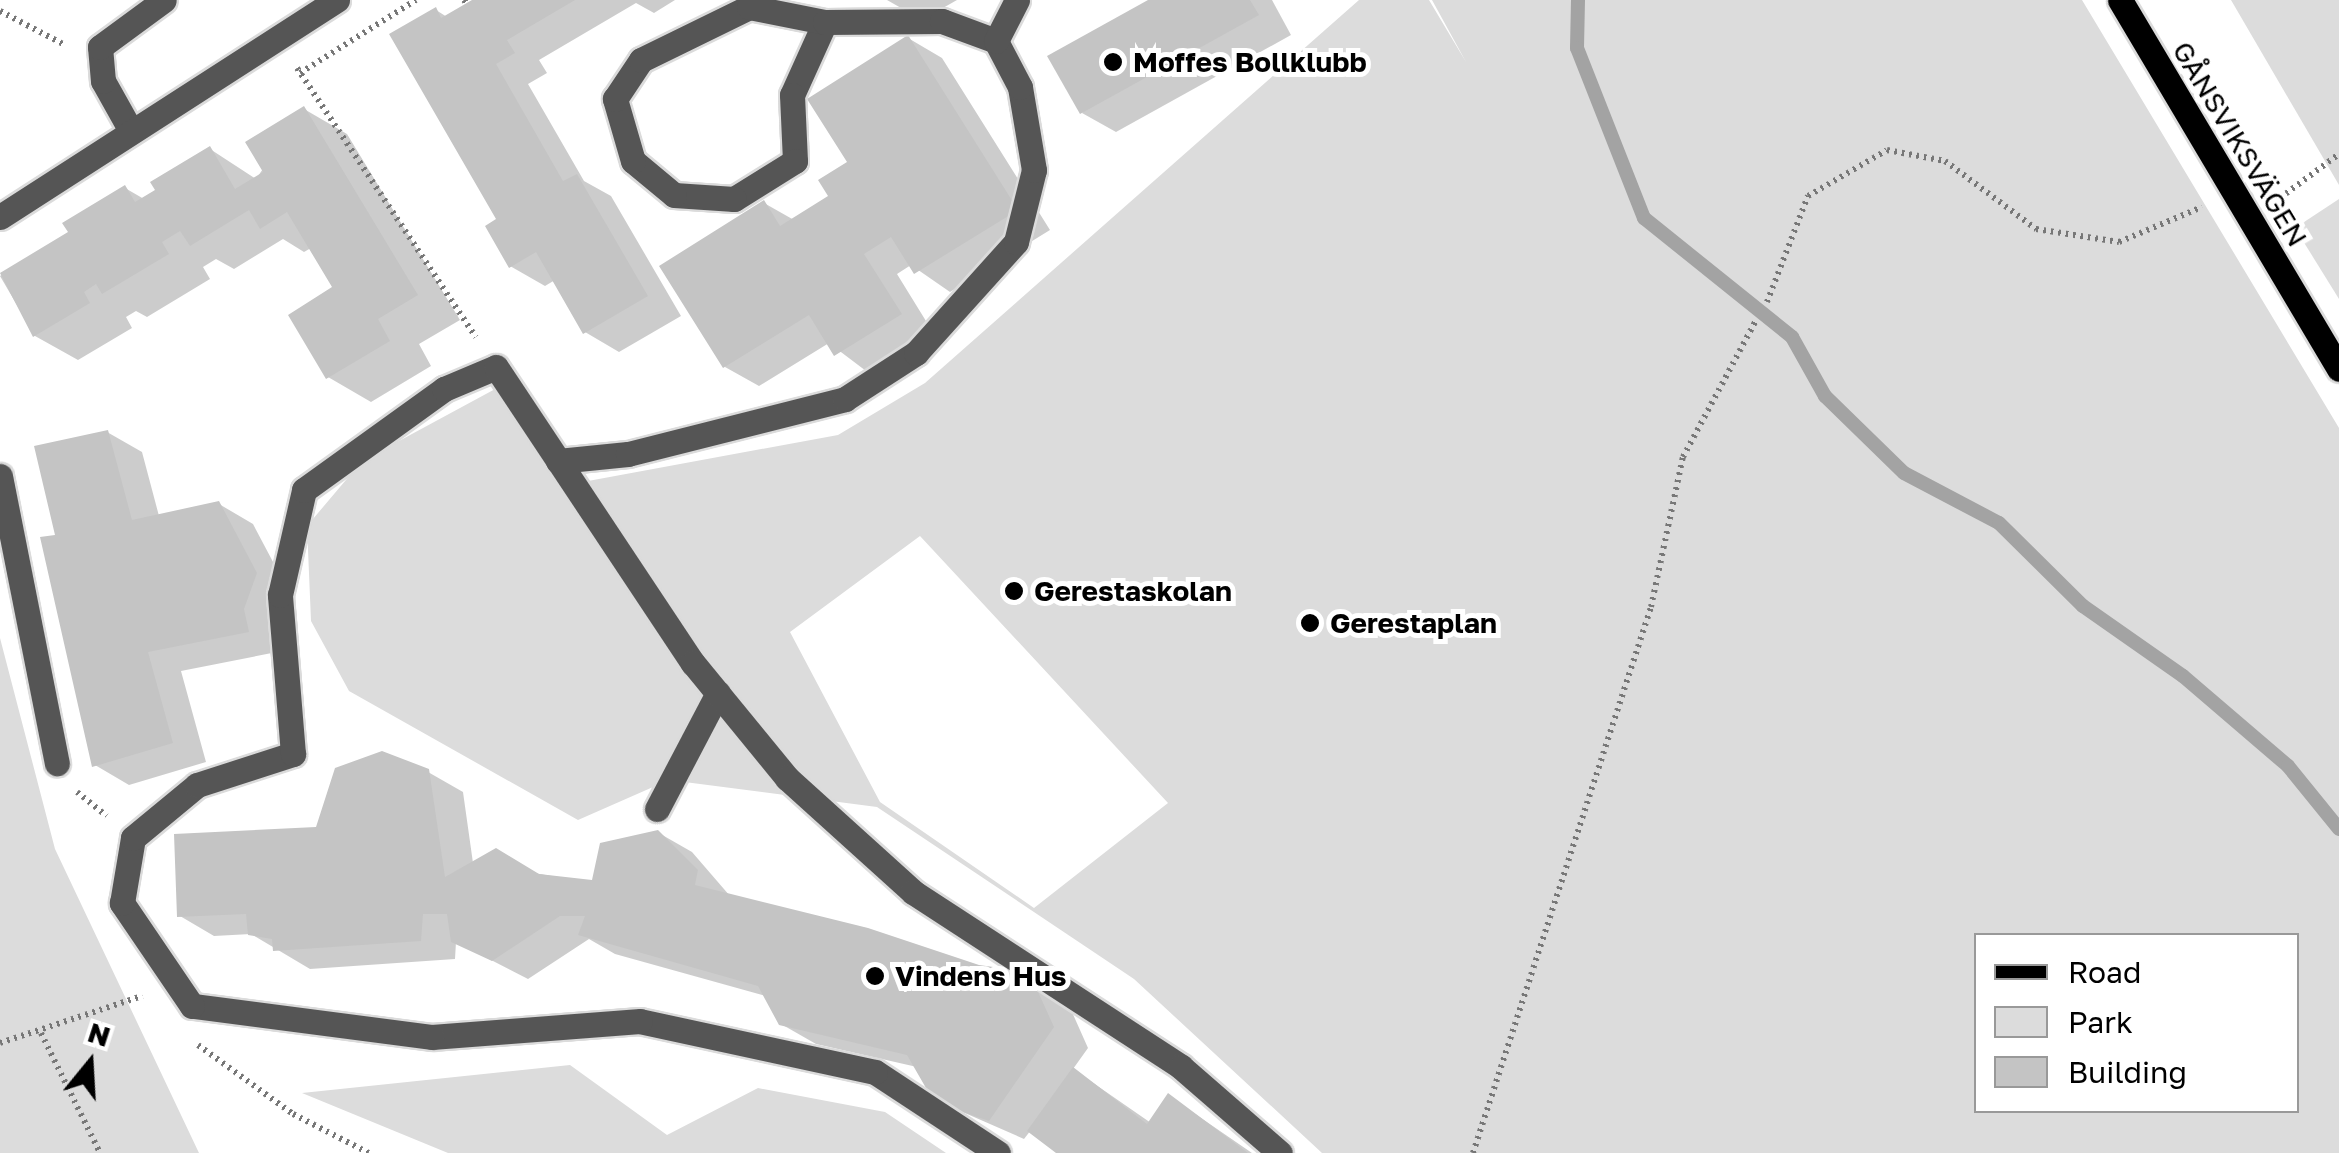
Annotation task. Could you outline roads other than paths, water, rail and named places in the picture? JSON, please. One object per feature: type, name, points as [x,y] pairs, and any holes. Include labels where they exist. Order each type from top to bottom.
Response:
[{"type":"main road","name":"GÅNSVIKSVÄGEN","points":[[2120,0],[2339,370]]},
{"type":"lane","points":[[131,131],[103,81],[100,47],[164,0]]},
{"type":"lane","points":[[0,217],[131,131],[281,41],[337,0]]},
{"type":"lane","points":[[996,41],[1017,0]]},
{"type":"lane","points":[[558,460],[628,454],[845,399],[916,352],[1016,242],[1034,170],[1020,87],[996,41],[942,22],[824,22],[750,7],[641,60],[615,99],[633,161],[674,196],[734,198],[795,161],[792,95],[824,22]]},
{"type":"lane","points":[[998,1153],[875,1072],[640,1021],[432,1037],[192,1006],[122,903],[134,838],[198,785],[293,754],[280,594],[304,490],[444,389],[496,367],[718,693],[787,778],[913,892],[1181,1067],[1280,1153]]},
{"type":"lane","points":[[0,476],[57,763]]},
{"type":"lane","points":[[657,809],[718,693]]},
{"type":"waterway","points":[[1578,0],[1577,48],[1644,218],[1792,337],[1825,396],[1904,473],[1999,523],[2083,606],[2183,676],[2288,766],[2339,829]]},
{"type":"place","name":"Moffes Bollklubb","points":[[1113,62]]},
{"type":"place","name":"Gerestaskolan","points":[[1014,591]]},
{"type":"place","name":"Gerestaplan","points":[[1310,623]]},
{"type":"place","name":"Vindens Hus","points":[[875,976]]}]
